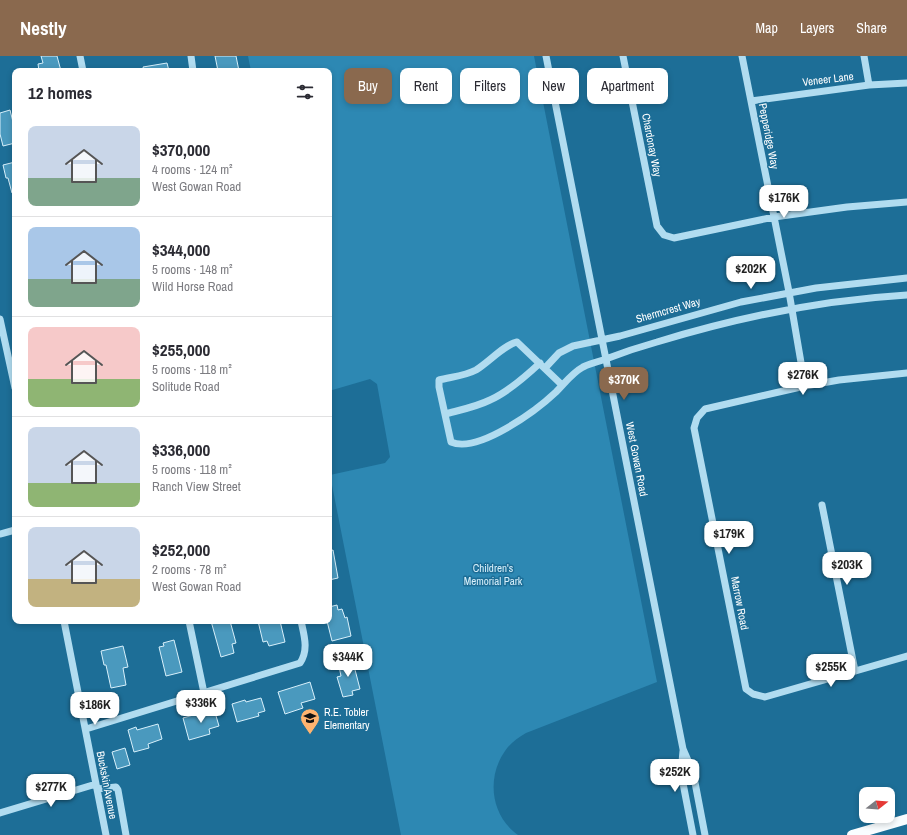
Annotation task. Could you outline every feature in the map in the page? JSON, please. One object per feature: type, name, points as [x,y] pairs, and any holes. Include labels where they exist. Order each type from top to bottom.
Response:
[{"type":"main road","points":[[852,835],[907,819]]},
{"type":"street","points":[[80,56],[82,68]]},
{"type":"street","points":[[190,56],[192,68]]},
{"type":"street","name":"West Gowan Road","points":[[546,56],[683,749],[693,772],[705,835]]},
{"type":"street","name":"Chardonay Way","points":[[623,56],[657,226],[664,235],[674,238],[774,217]]},
{"type":"street","name":"Pepperidge Way","points":[[742,56],[789,292],[805,386]]},
{"type":"street","points":[[864,56],[869,85]]},
{"type":"street","name":"Veneer Lane","points":[[751,100],[869,85],[907,83]]},
{"type":"street","points":[[774,217],[847,207],[907,202]]},
{"type":"street","name":"Shermcrest Way","points":[[445,414],[490,400],[510,388],[564,350],[725,306],[789,292],[836,285],[907,278]]},
{"type":"street","points":[[562,385],[517,342],[510,344],[492,359],[474,371],[439,380],[439,387],[451,442],[457,445],[463,445],[484,439],[510,427],[535,410],[562,385],[574,373],[583,367],[605,359],[690,332],[744,318],[792,309],[868,298],[907,295]]},
{"type":"street","points":[[0,318],[12,374]]},
{"type":"street","points":[[805,386],[839,380],[907,373]]},
{"type":"street","name":"Marrow Road","points":[[805,386],[705,409],[697,418],[694,428],[746,689],[754,694],[765,697],[855,671]]},
{"type":"street","points":[[822,504],[855,671],[907,656]]},
{"type":"street","points":[[0,534],[12,531]]},
{"type":"street","name":"Buckskin Avenue","points":[[65,624],[106,835]]},
{"type":"street","points":[[190,624],[204,693]]},
{"type":"street","points":[[86,728],[300,663],[303,658],[306,644],[302,624]]},
{"type":"street","name":"West Gowan Road","points":[[683,749],[681,773],[693,835]]},
{"type":"street","points":[[0,813],[96,787],[116,787],[118,790],[126,835]]},
{"type":"green space","name":"Children's Memorial Park","points":[[248,56],[534,56],[536,68],[528,68],[528,104],[543,104],[657,682],[526,733],[509,746],[499,762],[495,773],[494,796],[502,818],[518,835],[401,835],[332,485],[332,475],[385,463],[390,457],[377,384],[370,379],[332,390],[332,68],[250,68]]},
{"type":"building","points":[[41,56],[57,56],[60,68],[39,68],[38,64],[43,63]]},
{"type":"building","points":[[215,56],[236,56],[238,68],[217,68]]},
{"type":"building","points":[[167,63],[168,68],[143,68]]},
{"type":"building","points":[[10,110],[12,118],[12,144],[3,146],[0,134],[0,113]]},
{"type":"building","points":[[12,163],[12,193],[8,178],[6,178],[3,165]]},
{"type":"building","points":[[332,550],[338,578],[332,579]]},
{"type":"building","points":[[337,605],[338,610],[342,609],[345,618],[347,617],[351,636],[332,641],[328,624],[332,624],[332,606]]},
{"type":"building","points":[[212,624],[231,624],[236,643],[232,644],[234,653],[221,657]]},
{"type":"building","points":[[259,624],[281,624],[285,642],[269,646],[267,641],[263,642]]},
{"type":"building","points":[[174,640],[182,672],[166,676],[159,647],[164,646],[163,643]]},
{"type":"building","points":[[123,646],[128,667],[123,668],[126,685],[111,688],[101,651]]},
{"type":"building","points":[[352,658],[360,689],[352,691],[353,695],[343,697],[337,677],[341,676],[338,662]]},
{"type":"building","points":[[310,682],[315,699],[301,703],[303,708],[285,714],[278,692]]},
{"type":"building","points":[[261,698],[265,711],[258,713],[259,716],[237,722],[232,704],[245,700],[246,702]]},
{"type":"building","points":[[214,709],[219,726],[209,729],[210,734],[189,740],[183,718]]},
{"type":"building","points":[[158,724],[162,739],[148,744],[149,748],[134,752],[128,730],[136,727],[137,730]]},
{"type":"building","points":[[125,748],[130,765],[117,769],[112,752]]},
{"type":"place","name":"R.E. Tobler Elementary","points":[[310,735]]}]
